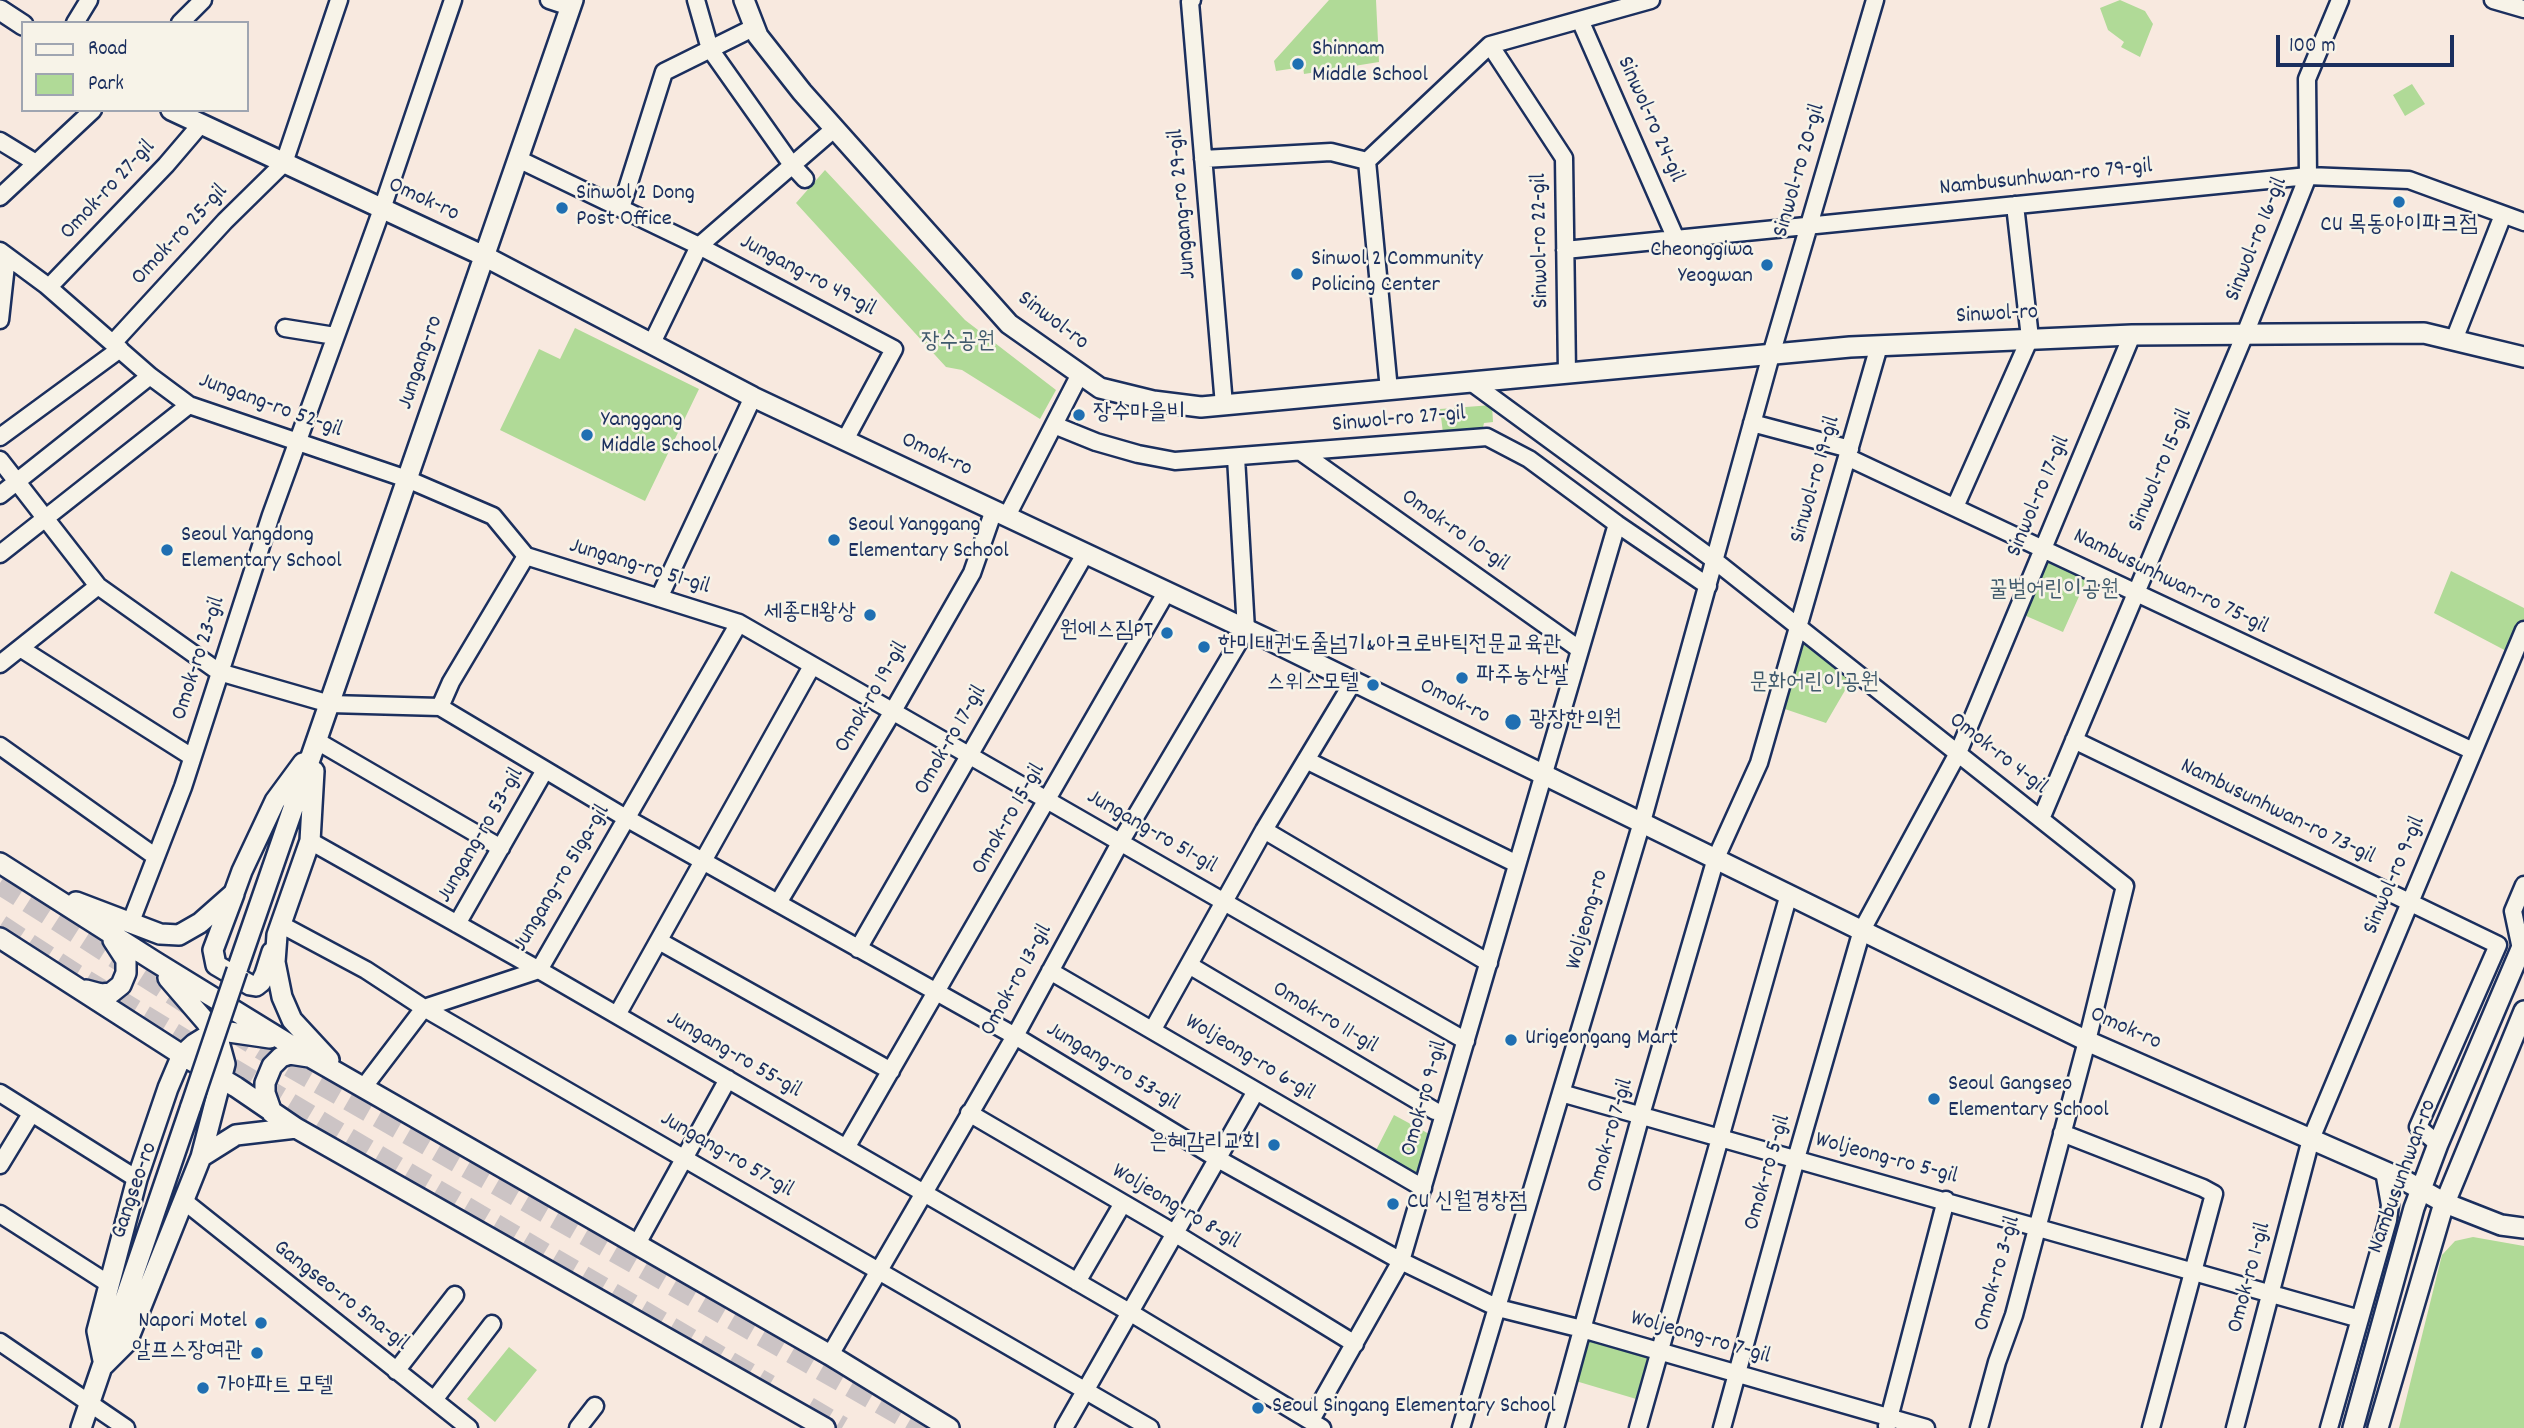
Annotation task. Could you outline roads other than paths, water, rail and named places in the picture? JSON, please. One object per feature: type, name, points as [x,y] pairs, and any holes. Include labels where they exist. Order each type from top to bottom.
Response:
[{"type":"main road","name":"Sinwol-ro","points":[[744,0],[758,36],[834,130],[1009,324],[1100,388],[1153,401],[1200,407],[1879,346],[2031,338],[2424,333],[2524,357]]},
{"type":"main road","name":"Jungang-ro","points":[[237,970],[571,4]]},
{"type":"main road","points":[[0,10],[21,23]]},
{"type":"main road","name":"Omok-ro","points":[[175,112],[484,257],[753,397],[1246,630],[2087,1041],[2384,1171],[2445,1203],[2501,1225],[2524,1228]]},
{"type":"main road","points":[[316,743],[310,841],[265,974],[256,986],[250,985],[216,965],[213,950],[242,871],[275,801],[316,743]]},
{"type":"main road","points":[[0,863],[310,1057],[830,1354],[949,1428]]},
{"type":"main road","points":[[40,889],[160,934],[179,934],[200,923],[234,893]]},
{"type":"main road","points":[[278,930],[275,962],[282,997],[292,1020],[356,1084]]},
{"type":"main road","points":[[75,986],[101,994],[111,993],[121,985],[126,973],[126,960],[106,931]]},
{"type":"main road","points":[[0,937],[148,1033],[180,1061],[222,1079],[296,1128],[825,1428]]},
{"type":"main road","name":"Nambusunhwan-ro","points":[[2353,1428],[2414,1208],[2438,1144],[2521,955]]},
{"type":"main road","points":[[104,1366],[127,1342],[184,1201],[201,1157],[225,1064],[219,1042],[154,961]]},
{"type":"main road","name":"Gangseo-ro","points":[[81,1428],[237,970]]},
{"type":"main road","name":"Nambusunhwan-ro","points":[[2378,1428],[2445,1203],[2524,1011]]},
{"type":"main road","points":[[104,1366],[97,1331],[137,1179],[180,1061],[194,1044],[214,1035],[244,1033],[282,1040]]},
{"type":"main road","points":[[272,1113],[265,1093],[265,1083],[272,1066],[281,1057],[290,1054],[310,1057]]},
{"type":"main road","points":[[166,1094],[192,1087],[208,1104],[212,1117]]},
{"type":"main road","points":[[201,1157],[236,1135],[296,1128]]},
{"type":"street","points":[[76,21],[89,0]]},
{"type":"street","points":[[182,21],[203,0]]},
{"type":"street","points":[[284,163],[340,0]]},
{"type":"street","name":"Omok-ro 23-gil","points":[[130,924],[192,757],[334,336],[382,209],[453,0]]},
{"type":"street","points":[[550,0],[571,4]]},
{"type":"street","points":[[696,0],[710,49],[792,165],[805,179]]},
{"type":"street","name":"Jungang-ro 29-gil","points":[[1192,0],[1190,2],[1224,405]]},
{"type":"street","points":[[1367,161],[1490,45],[1651,0]]},
{"type":"street","name":"Sinwol-ro 20-gil","points":[[1771,355],[1875,0]]},
{"type":"street","name":"Sinwol-ro 16-gil","points":[[2245,334],[2308,176],[2307,79],[2340,0]]},
{"type":"street","points":[[2493,0],[2524,9]]},
{"type":"street","name":"Sinwol-ro 24-gil","points":[[1580,20],[1676,239]]},
{"type":"street","points":[[621,208],[664,72],[755,27]]},
{"type":"street","name":"Sinwol-ro 22-gil","points":[[1490,45],[1564,158],[1567,373]]},
{"type":"street","points":[[0,197],[91,112]]},
{"type":"street","name":"Omok-ro 27-gil","points":[[49,288],[166,165],[201,124]]},
{"type":"street","name":"Jungang-ro 49-gil","points":[[699,246],[834,130]]},
{"type":"street","points":[[0,141],[36,163]]},
{"type":"street","points":[[1203,159],[1331,152],[1367,161]]},
{"type":"street","name":"Jungang-ro 49-gil","points":[[518,159],[699,246],[894,349],[845,440]]},
{"type":"street","points":[[1367,161],[1389,390]]},
{"type":"street","name":"Omok-ro 25-gil","points":[[0,438],[116,346],[225,221],[284,163]]},
{"type":"street","name":"Nambusunhwan-ro 79-gil","points":[[1565,250],[2308,176],[2409,180],[2524,222]]},
{"type":"street","points":[[1955,507],[2031,338],[2015,205]]},
{"type":"street","points":[[2454,340],[2503,215]]},
{"type":"street","points":[[652,343],[699,246]]},
{"type":"street","points":[[0,320],[3,253]]},
{"type":"street","name":"Jungang-ro 52-gil","points":[[3,253],[49,288],[150,376],[188,405],[407,480]]},
{"type":"street","points":[[285,328],[334,336]]},
{"type":"street","name":"Sinwol-ro 15-gil","points":[[2040,819],[2245,334]]},
{"type":"street","name":"Sinwol-ro 17-gil","points":[[1862,930],[1958,753],[2133,335]]},
{"type":"street","name":"Sinwol-ro 19-gil","points":[[1799,627],[1879,346]]},
{"type":"street","name":"Woljeong-ro","points":[[1461,1428],[1642,822],[1771,355]]},
{"type":"street","points":[[1000,513],[1054,425],[1080,374]]},
{"type":"street","points":[[0,495],[150,376]]},
{"type":"street","points":[[1471,382],[1714,560]]},
{"type":"street","points":[[659,598],[753,397]]},
{"type":"street","points":[[0,554],[188,405]]},
{"type":"street","points":[[1752,423],[1849,453]]},
{"type":"street","name":"Sinwol-ro 27-gil","points":[[1054,425],[1096,442],[1175,461],[1487,437],[1529,459],[1708,586]]},
{"type":"street","name":"Omok-ro 10-gil","points":[[1301,452],[1579,649]]},
{"type":"street","name":"Nambusunhwan-ro 75-gil","points":[[1849,453],[1955,507],[2473,751]]},
{"type":"street","points":[[1236,457],[1246,630]]},
{"type":"street","name":"Jungang-ro 53-gil","points":[[0,460],[98,586],[219,672],[330,704],[440,707],[626,818],[935,994],[1015,1036],[1218,1159],[1401,1261],[1498,1308]]},
{"type":"street","points":[[407,480],[493,516],[526,556],[440,707]]},
{"type":"street","name":"Omok-ro 19-gil","points":[[778,903],[972,573],[1000,513]]},
{"type":"street","points":[[1542,773],[1617,524]]},
{"type":"street","name":"Omok-ro 17-gil","points":[[858,949],[1085,554]]},
{"type":"street","name":"Jungang-ro 51-gil","points":[[526,556],[739,623],[1466,1041]]},
{"type":"street","name":"Omok-ro 4-gil","points":[[1714,560],[2126,886],[2087,1041]]},
{"type":"street","points":[[0,664],[98,586]]},
{"type":"street","name":"Omok-ro 15-gil","points":[[846,1148],[1167,592]]},
{"type":"street","name":"Jungang-ro 51ga-gil","points":[[424,1008],[538,970],[739,623]]},
{"type":"street","points":[[1716,858],[1759,763],[1799,627]]},
{"type":"street","name":"Omok-ro 13-gil","points":[[830,1354],[1015,1036],[1121,841],[1246,630]]},
{"type":"street","name":"Sinwol-ro 9-gil","points":[[2311,1139],[2473,751],[2518,661],[2524,630]]},
{"type":"street","points":[[20,648],[192,757]]},
{"type":"street","points":[[617,1016],[812,666]]},
{"type":"street","points":[[1153,1029],[1264,830],[1353,682]]},
{"type":"street","name":"Nambusunhwan-ro 73-gil","points":[[2074,740],[2498,946],[2418,1127],[2438,1144]]},
{"type":"street","points":[[316,743],[501,848]]},
{"type":"street","points":[[0,746],[156,857]]},
{"type":"street","points":[[1307,760],[1517,864]]},
{"type":"street","name":"Jungang-ro 53-gil","points":[[457,924],[545,770]]},
{"type":"street","name":"Omok-ro 9-gil","points":[[1317,1424],[1355,1344],[1401,1261],[1542,773]]},
{"type":"street","points":[[1264,830],[1489,963]]},
{"type":"street","name":"Jungang-ro 55-gil","points":[[310,841],[728,1079],[1317,1424]]},
{"type":"street","name":"Omok-ro 7-gil","points":[[1555,1428],[1641,1115],[1716,858]]},
{"type":"street","name":"Nambusunhwan-ro","points":[[2521,955],[2513,911],[2524,885]]},
{"type":"street","points":[[1638,1428],[1789,894]]},
{"type":"street","name":"Jungang-ro 57-gil","points":[[278,930],[366,970],[424,1008],[1150,1428]]},
{"type":"street","name":"Omok-ro 5-gil","points":[[1722,1428],[1862,930]]},
{"type":"street","points":[[659,941],[891,1070]]},
{"type":"street","name":"Omok-ro 11-gil","points":[[1189,965],[1435,1111]]},
{"type":"street","name":"Woljeong-ro 6-gil","points":[[1050,971],[1423,1188]]},
{"type":"street","points":[[356,1084],[424,1008]]},
{"type":"street","name":"Omok-ro 3-gil","points":[[1979,1428],[2087,1041]]},
{"type":"street","points":[[637,1244],[728,1079]]},
{"type":"street","points":[[1064,1428],[1256,1091]]},
{"type":"street","points":[[0,1093],[137,1179]]},
{"type":"street","name":"Woljeong-ro 5-gil","points":[[1561,1093],[2360,1319]]},
{"type":"street","name":"Woljeong-ro 8-gil","points":[[970,1113],[1176,1234],[1355,1344]]},
{"type":"street","points":[[0,1165],[31,1114]]},
{"type":"street","points":[[2063,1133],[2214,1194],[2151,1428]]},
{"type":"street","name":"Omok-ro 1-gil","points":[[2235,1428],[2311,1139]]},
{"type":"street","name":"Nambusunhwan-ro","points":[[2329,1428],[2388,1220],[2390,1205],[2384,1171]]},
{"type":"street","points":[[1888,1423],[1946,1200]]},
{"type":"street","name":"Gangseo-ro 5na-gil","points":[[184,1201],[469,1428]]},
{"type":"street","points":[[1077,1282],[1123,1203]]},
{"type":"street","points":[[0,1214],[109,1284]]},
{"type":"street","points":[[396,1371],[455,1295]]},
{"type":"street","name":"Woljeong-ro 7-gil","points":[[1498,1308],[1737,1373],[1888,1423],[1926,1428]]},
{"type":"street","points":[[433,1400],[492,1324]]},
{"type":"street","points":[[0,1342],[127,1428]]},
{"type":"street","points":[[578,1428],[595,1406]]},
{"type":"tunnel","points":[[0,883],[191,1005]]},
{"type":"tunnel","points":[[0,926],[75,975],[331,1129],[769,1386]]},
{"type":"tunnel","points":[[232,1030],[925,1428]]},
{"type":"tunnel","points":[[808,1408],[842,1428]]},
{"type":"place","name":"Shinnam Middle School","points":[[1298,64]]},
{"type":"place","name":"CU 목동아이파크점","points":[[2399,202]]},
{"type":"place","name":"Sinwol 2 Dong Post Office","points":[[562,208]]},
{"type":"place","name":"Cheonggiwa Yeogwan","points":[[1767,265]]},
{"type":"place","name":"Sinwol 2 Community Policing Center","points":[[1297,274]]},
{"type":"place","name":"장수마을비","points":[[1079,415]]},
{"type":"place","name":"Yanggang Middle School","points":[[587,435]]},
{"type":"place","name":"Seoul Yanggang Elementary School","points":[[834,540]]},
{"type":"place","name":"Seoul Yangdong Elementary School","points":[[167,550]]},
{"type":"place","name":"세종대왕상","points":[[870,615]]},
{"type":"place","name":"원에스짐PT","points":[[1167,633]]},
{"type":"place","name":"한미태권도줄넘기&아크로바틱전문교육관","points":[[1204,647]]},
{"type":"place","name":"파주농산쌀","points":[[1462,678]]},
{"type":"place","name":"스위스모텔","points":[[1373,685]]},
{"type":"place","name":"광장한의원","points":[[1513,722]]},
{"type":"place","name":"Urigeongang Mart","points":[[1511,1040]]},
{"type":"place","name":"Seoul Gangseo Elementary School","points":[[1934,1099]]},
{"type":"place","name":"은혜감리교회","points":[[1274,1145]]},
{"type":"place","name":"CU 신월경창점","points":[[1393,1204]]},
{"type":"place","name":"Napori Motel","points":[[261,1323]]},
{"type":"place","name":"알프스장여관","points":[[257,1353]]},
{"type":"place","name":"가야파트 모텔","points":[[203,1388]]},
{"type":"place","name":"Seoul Singang Elementary School","points":[[1258,1408]]},
{"type":"park label","name":"장수공원","points":[[958,344]]},
{"type":"park label","name":"꿀벌어린이공원","points":[[2054,592]]},
{"type":"park label","name":"문화어린이공원","points":[[1814,685]]}]
